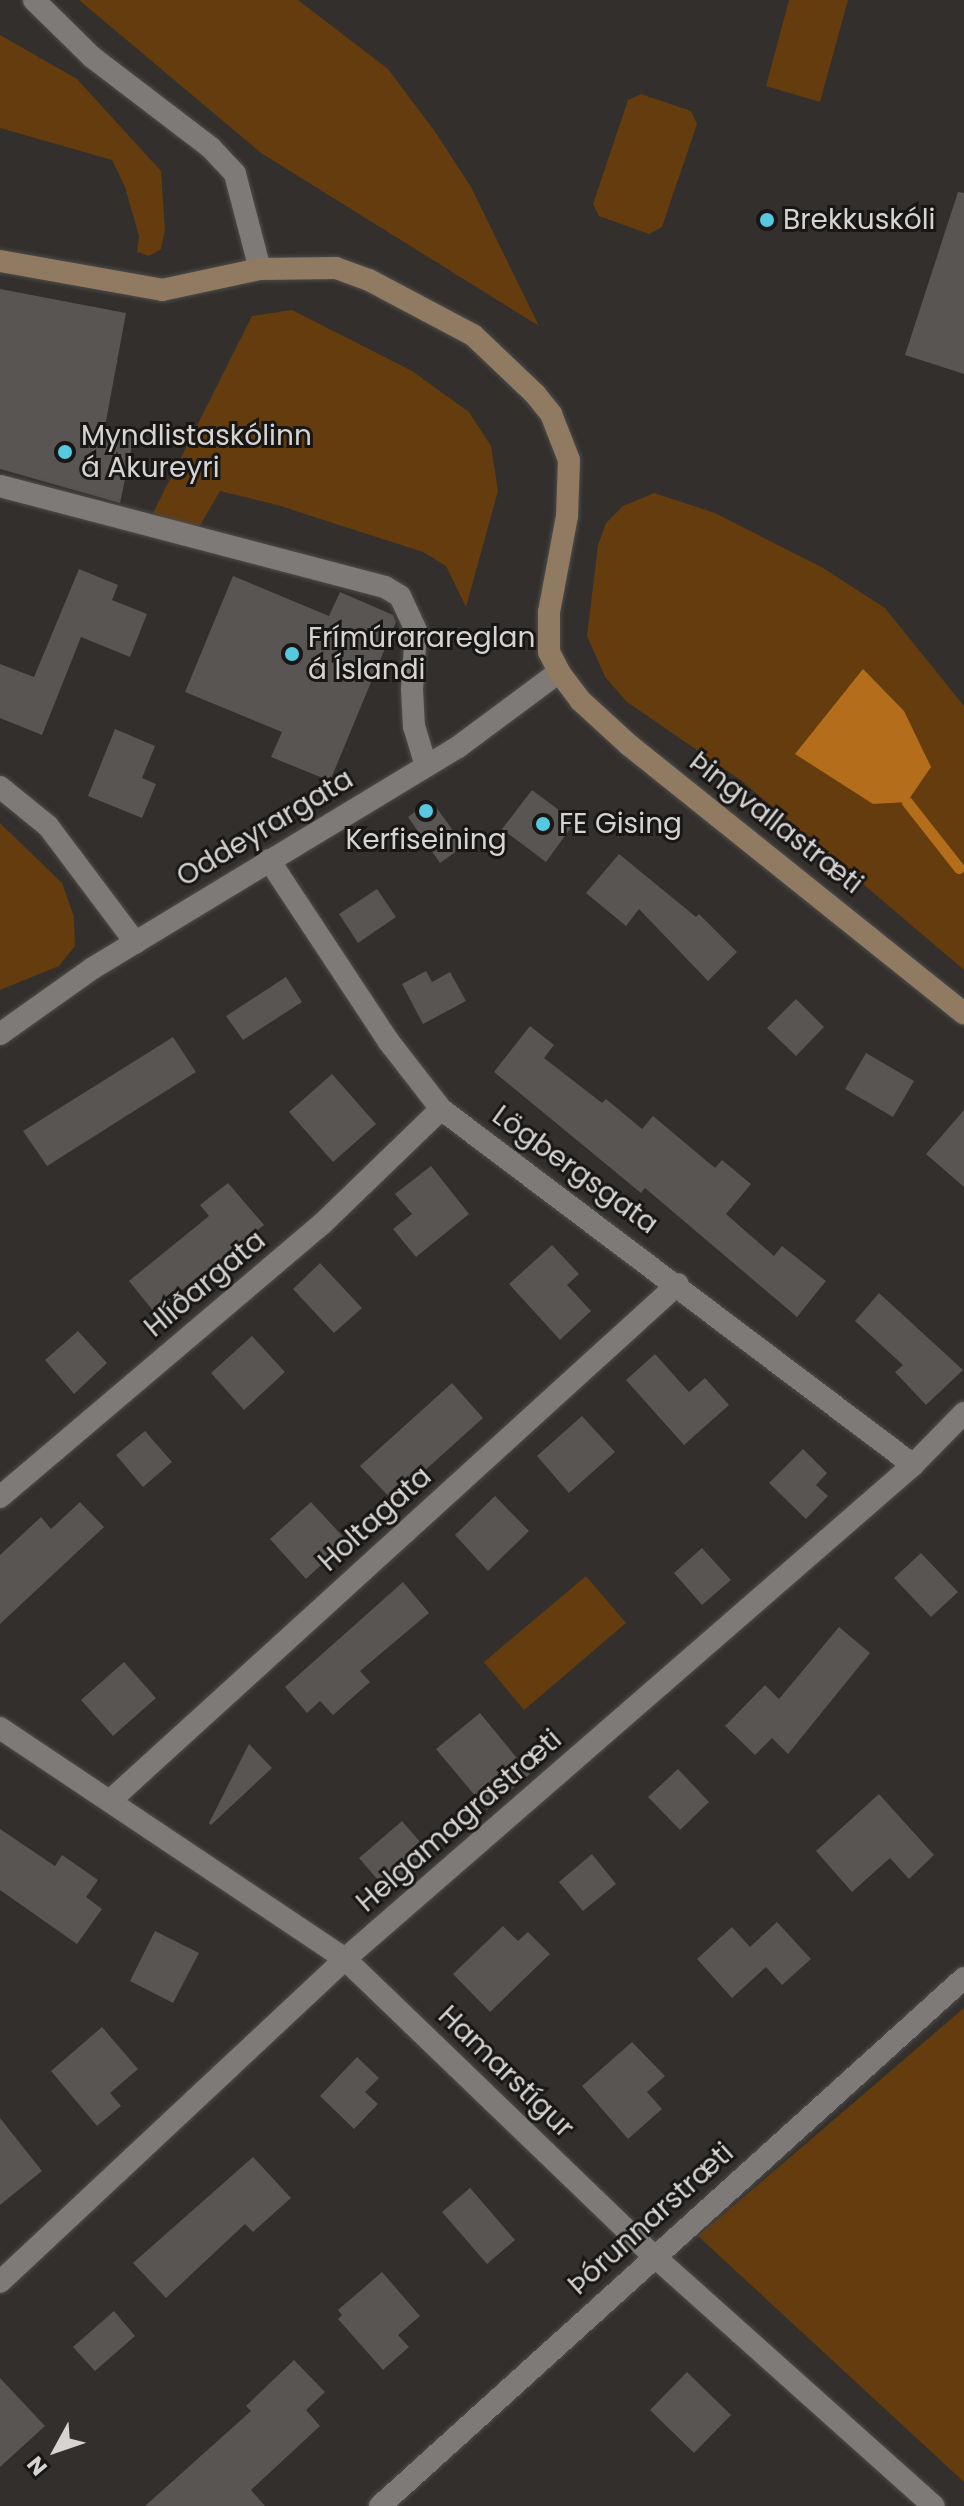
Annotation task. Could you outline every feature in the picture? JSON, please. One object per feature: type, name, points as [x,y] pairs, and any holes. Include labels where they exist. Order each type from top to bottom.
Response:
[{"type":"main road","points":[[0,261],[162,290],[260,269],[336,268],[369,280],[473,335],[551,414],[569,460],[567,516],[549,612],[549,652],[559,672]]},
{"type":"main road","name":"Þingvallastræti","points":[[559,672],[581,701],[629,745],[964,1013]]},
{"type":"street","points":[[34,0],[92,57],[211,148],[235,174],[260,269]]},
{"type":"street","points":[[0,486],[385,587],[400,596],[416,631],[412,701],[426,766]]},
{"type":"street","name":"Oddeyrargata","points":[[0,1034],[136,943],[426,766],[559,672]]},
{"type":"street","points":[[0,787],[48,826],[136,943]]},
{"type":"street","name":"Lögbergsgata","points":[[269,860],[389,1042],[441,1109],[678,1284],[913,1465]]},
{"type":"street","name":"Hlíðargata","points":[[0,1497],[322,1224],[441,1109]]},
{"type":"street","name":"Holtagata","points":[[112,1799],[678,1284]]},
{"type":"street","name":"Helgamagrastræti","points":[[0,2282],[345,1959],[913,1465],[964,1413]]},
{"type":"street","name":"Hamarstígur","points":[[0,1728],[112,1799],[345,1959],[654,2256],[934,2506]]},
{"type":"street","name":"Þórunnarstræti","points":[[380,2506],[964,1978]]},
{"type":"shaded area","points":[[79,0],[298,0],[388,69],[436,133],[471,187],[539,326],[261,153]]},
{"type":"shaded area","points":[[789,0],[848,0],[820,102],[766,86]]},
{"type":"shaded area","points":[[0,35],[77,79],[161,171],[165,230],[161,249],[149,256],[137,252],[139,236],[125,187],[112,160],[0,128]]},
{"type":"shaded area","points":[[641,94],[691,111],[697,124],[662,227],[649,234],[599,216],[593,204],[628,100]]},
{"type":"shaded area","points":[[292,310],[412,371],[469,412],[491,446],[498,491],[466,607],[446,566],[423,552],[277,505],[220,491],[198,529],[153,513],[252,316]]},
{"type":"shaded area","points":[[654,493],[715,513],[823,568],[885,608],[964,706],[964,970],[742,781],[627,702],[605,677],[587,636],[598,545],[606,523],[623,506]]},
{"type":"shaded area","points":[[863,669],[904,711],[931,767],[907,802],[873,804],[795,754]]},
{"type":"shaded area","points":[[0,823],[62,883],[74,917],[75,946],[59,966],[0,990]]},
{"type":"shaded area","points":[[586,1576],[626,1623],[524,1710],[484,1662]]},
{"type":"shaded area","points":[[964,2008],[964,2482],[698,2236]]},
{"type":"building","points":[[958,192],[964,193],[964,374],[905,355]]},
{"type":"building","points":[[0,289],[126,313],[104,432],[134,436],[120,503],[0,469]]},
{"type":"building","points":[[79,569],[118,585],[112,600],[147,614],[130,657],[81,637],[42,735],[0,718],[0,664],[34,677]]},
{"type":"building","name":"Frímúrarareglan á Íslandi","points":[[233,576],[329,616],[340,592],[393,615],[396,622],[330,781],[271,757],[282,732],[185,692]]},
{"type":"building","points":[[115,729],[155,746],[142,778],[156,784],[142,818],[88,796]]},
{"type":"building","points":[[532,790],[575,822],[546,862],[502,829]]},
{"type":"building","points":[[431,800],[464,846],[440,863],[408,817]]},
{"type":"building","points":[[619,854],[696,917],[699,914],[737,952],[708,981],[639,909],[626,926],[586,893]]},
{"type":"building","points":[[377,889],[396,917],[358,943],[339,914]]},
{"type":"building","points":[[426,971],[432,982],[450,972],[466,1001],[423,1024],[402,984]]},
{"type":"building","points":[[286,977],[302,1002],[243,1040],[226,1016]]},
{"type":"building","points":[[796,999],[824,1027],[796,1056],[767,1028]]},
{"type":"building","points":[[530,1026],[554,1045],[544,1058],[602,1103],[606,1099],[642,1129],[653,1116],[715,1168],[722,1160],[751,1184],[726,1214],[774,1256],[782,1246],[826,1281],[797,1317],[645,1188],[641,1193],[494,1072]]},
{"type":"building","points":[[173,1037],[196,1072],[47,1166],[23,1131]]},
{"type":"building","points":[[866,1053],[914,1081],[893,1117],[845,1089]]},
{"type":"building","points":[[332,1074],[376,1124],[333,1162],[289,1112]]},
{"type":"building","points":[[964,1110],[964,1187],[926,1154]]},
{"type":"building","points":[[431,1166],[469,1214],[416,1257],[393,1229],[412,1214],[395,1194]]},
{"type":"building","points":[[228,1183],[264,1225],[154,1312],[129,1281],[209,1216],[200,1205]]},
{"type":"building","points":[[552,1245],[579,1274],[567,1285],[591,1311],[560,1340],[509,1284]]},
{"type":"building","points":[[320,1263],[362,1308],[334,1333],[293,1289]]},
{"type":"building","points":[[879,1293],[963,1370],[926,1405],[895,1372],[903,1365],[855,1321]]},
{"type":"building","points":[[78,1331],[107,1363],[74,1394],[45,1360]]},
{"type":"building","points":[[252,1336],[285,1372],[244,1410],[211,1373]]},
{"type":"building","points":[[655,1354],[689,1392],[705,1378],[729,1405],[684,1445],[626,1380]]},
{"type":"building","points":[[452,1383],[483,1418],[392,1500],[360,1466]]},
{"type":"building","points":[[582,1416],[615,1452],[569,1493],[537,1456]]},
{"type":"building","points":[[145,1431],[172,1462],[143,1487],[116,1455]]},
{"type":"building","points":[[803,1449],[827,1473],[816,1485],[828,1496],[806,1519],[769,1483]]},
{"type":"building","points":[[495,1496],[529,1531],[488,1571],[455,1535]]},
{"type":"building","points":[[80,1502],[104,1527],[0,1624],[0,1555],[41,1517],[51,1529]]},
{"type":"building","points":[[311,1502],[347,1541],[306,1579],[270,1539]]},
{"type":"building","points":[[702,1548],[731,1580],[702,1605],[674,1573]]},
{"type":"building","points":[[921,1553],[958,1592],[931,1617],[894,1578]]},
{"type":"building","points":[[403,1582],[429,1613],[360,1671],[370,1682],[333,1715],[320,1701],[307,1713],[285,1687]]},
{"type":"building","points":[[839,1627],[870,1653],[788,1754],[772,1738],[755,1755],[725,1726],[765,1685],[779,1699]]},
{"type":"building","points":[[124,1662],[156,1698],[113,1736],[81,1700]]},
{"type":"building","points":[[480,1713],[530,1774],[487,1810],[436,1749]]},
{"type":"building","points":[[249,1744],[272,1768],[211,1825],[209,1823]]},
{"type":"building","points":[[678,1769],[709,1802],[680,1830],[648,1797]]},
{"type":"building","points":[[879,1794],[934,1855],[909,1879],[890,1858],[852,1892],[816,1851]]},
{"type":"building","points":[[402,1821],[433,1857],[390,1894],[359,1858]]},
{"type":"building","points":[[0,1829],[55,1866],[62,1855],[98,1880],[86,1897],[102,1909],[77,1944],[0,1890]]},
{"type":"building","points":[[592,1854],[616,1884],[583,1911],[559,1882]]},
{"type":"building","points":[[777,1922],[811,1959],[782,1985],[766,1967],[732,1998],[697,1959],[732,1927],[750,1947]]},
{"type":"building","points":[[503,1926],[518,1941],[528,1932],[550,1954],[490,2012],[453,1974]]},
{"type":"building","points":[[155,1931],[199,1953],[173,2003],[130,1981]]},
{"type":"building","points":[[102,2027],[138,2069],[110,2093],[121,2106],[97,2126],[51,2071]]},
{"type":"building","points":[[632,2042],[665,2076],[647,2092],[662,2109],[628,2139],[582,2086]]},
{"type":"building","points":[[357,2057],[379,2078],[365,2092],[378,2104],[354,2129],[320,2096]]},
{"type":"building","points":[[0,2118],[42,2171],[0,2205]]},
{"type":"building","points":[[253,2157],[291,2198],[253,2232],[245,2224],[166,2298],[133,2263]]},
{"type":"building","points":[[470,2188],[515,2240],[487,2264],[442,2212]]},
{"type":"building","points":[[382,2272],[420,2316],[398,2335],[409,2347],[383,2370],[338,2319],[342,2315],[338,2310]]},
{"type":"building","points":[[114,2311],[135,2336],[95,2371],[73,2347]]},
{"type":"building","points":[[294,2360],[325,2392],[306,2410],[320,2426],[251,2490],[265,2506],[145,2506],[251,2411],[246,2406]]},
{"type":"building","points":[[687,2372],[731,2415],[694,2453],[650,2410]]},
{"type":"building","points":[[0,2378],[45,2426],[0,2467]]},
{"type":"waterway","points":[[907,802],[959,868]]},
{"type":"place","name":"Brekkuskóli","points":[[767,220]]},
{"type":"place","name":"Myndlistaskólinn á Akureyri","points":[[65,452]]},
{"type":"place","name":"Frímúrarareglan á Íslandi","points":[[292,654]]},
{"type":"place","name":"Kerfiseining","points":[[426,811]]},
{"type":"place","name":"FE Gising","points":[[543,824]]}]
